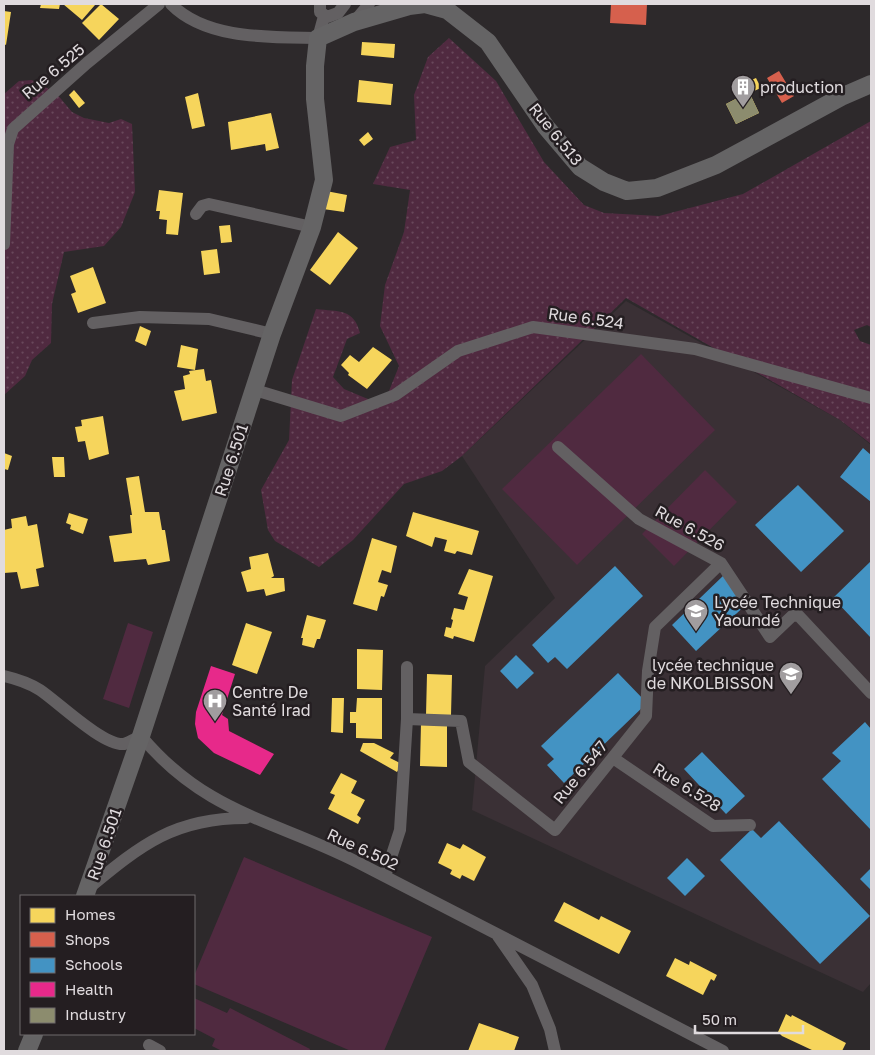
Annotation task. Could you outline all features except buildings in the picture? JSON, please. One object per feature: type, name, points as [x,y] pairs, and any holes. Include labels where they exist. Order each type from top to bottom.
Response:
[{"type":"street","name":"Rue 6.525","points":[[4,244],[8,144],[12,129],[87,63],[159,4]]},
{"type":"street","points":[[171,4],[193,22],[212,29],[286,37],[318,38]]},
{"type":"street","name":"Rue 6.501","points":[[87,892],[141,736],[272,334],[312,227],[324,180],[315,99],[314,66],[322,10],[333,16],[345,4]]},
{"type":"street","points":[[354,22],[369,4]]},
{"type":"street","name":"Rue 6.513","points":[[318,38],[354,22],[409,6],[425,4],[447,10],[488,42],[546,126],[580,167],[604,182],[627,190],[657,188],[716,165],[841,97],[871,84]]},
{"type":"street","points":[[196,214],[202,206],[209,204],[312,227]]},
{"type":"street","points":[[93,323],[140,317],[209,319],[272,334]]},
{"type":"street","name":"Rue 6.524","points":[[255,390],[341,416],[395,395],[458,351],[533,327],[695,349],[871,398]]},
{"type":"street","name":"Rue 6.526","points":[[558,447],[639,519],[722,563],[770,637],[792,616],[798,615],[871,693]]},
{"type":"street","name":"Rue 6.547","points":[[407,719],[461,721],[469,762],[554,830],[646,716],[648,671],[655,627],[722,563]]},
{"type":"street","points":[[385,876],[400,830],[407,719],[406,667]]},
{"type":"street","points":[[4,676],[25,682],[40,690],[78,720],[114,743],[125,744],[141,736]]},
{"type":"street","name":"Rue 6.502","points":[[141,736],[159,757],[192,785],[223,805],[351,859],[723,1051]]},
{"type":"street","name":"Rue 6.528","points":[[613,758],[713,826],[750,824]]},
{"type":"street","points":[[87,892],[124,859],[165,833],[186,825],[251,818]]},
{"type":"street","points":[[495,933],[532,985],[550,1029],[555,1051]]},
{"type":"street","points":[[27,1051],[34,1035]]},
{"type":"shaded area","points":[[449,38],[496,81],[544,162],[584,205],[604,213],[659,216],[743,194],[871,121],[871,327],[867,325],[854,330],[860,341],[871,345],[871,444],[840,420],[626,298],[462,456],[442,471],[404,484],[353,540],[319,567],[275,541],[268,530],[261,490],[289,440],[292,380],[316,309],[338,311],[349,315],[354,319],[360,333],[347,339],[333,377],[344,389],[375,402],[387,396],[399,366],[380,326],[385,285],[404,232],[410,190],[373,184],[390,147],[416,140],[414,95],[428,57]]},
{"type":"shaded area","points":[[32,80],[56,93],[72,112],[84,118],[109,123],[121,119],[132,124],[135,192],[121,227],[104,246],[64,252],[52,304],[51,343],[32,360],[25,376],[4,395],[4,94],[19,81]]},
{"type":"shaded area","name":"Lycée Technique Yaoundé","points":[[626,301],[840,420],[871,445],[871,983],[863,992],[472,810],[485,666],[555,598],[462,456]]},
{"type":"shaded area","points":[[641,354],[715,430],[577,565],[502,489]]},
{"type":"shaded area","points":[[705,470],[737,502],[674,566],[642,534]]},
{"type":"shaded area","points":[[128,623],[153,632],[129,708],[103,699]]},
{"type":"shaded area","points":[[244,857],[432,937],[384,1051],[351,1051],[195,984],[195,974]]},
{"type":"shaded area","points":[[195,998],[227,1013],[230,1008],[310,1049],[309,1051],[222,1051],[212,1046],[215,1039],[195,1029]]},
{"type":"place","name":"production","points":[[743,108]]},
{"type":"place","name":"Lycée Technique Yaoundé","points":[[696,632]]},
{"type":"place","name":"lycée technique de NKOLBISSON","points":[[791,695]]},
{"type":"place","name":"Centre De Santé Irad","points":[[215,722]]}]
